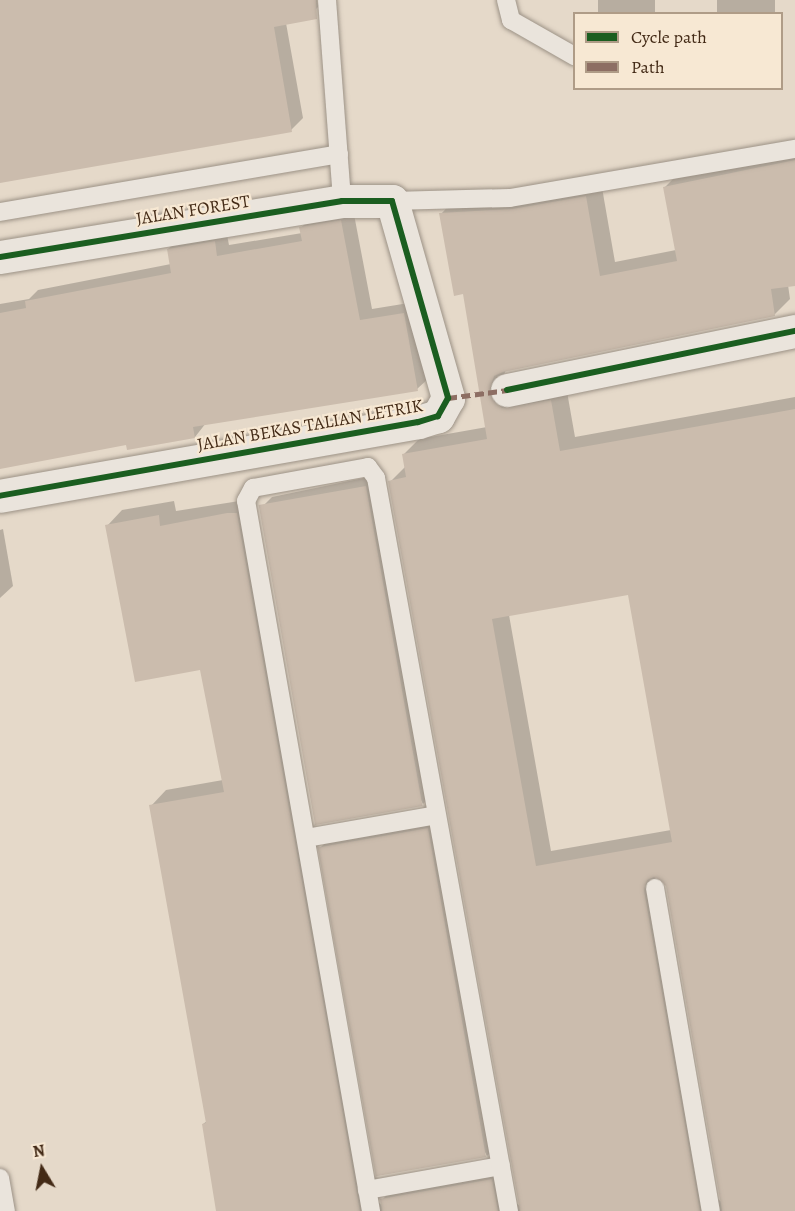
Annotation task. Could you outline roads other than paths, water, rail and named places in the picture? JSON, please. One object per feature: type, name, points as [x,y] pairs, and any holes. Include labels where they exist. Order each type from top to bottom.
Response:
[{"type":"street","name":"JALAN FOREST","points":[[0,257],[342,201],[392,201]]},
{"type":"street","name":"JALAN BEKAS TALIAN LETRIK","points":[[0,496],[438,416],[447,398],[392,201]]},
{"type":"street","points":[[507,390],[795,331]]},
{"type":"lane","points":[[327,0],[342,201]]},
{"type":"lane","points":[[506,0],[511,20],[573,55]]},
{"type":"lane","points":[[392,201],[510,198],[795,149]]},
{"type":"lane","points":[[0,212],[339,154]]},
{"type":"lane","points":[[371,1211],[246,501],[253,488],[368,467],[376,478],[509,1211]]},
{"type":"lane","points":[[306,838],[436,815]]},
{"type":"lane","points":[[655,888],[711,1211]]},
{"type":"lane","points":[[367,1190],[501,1166]]},
{"type":"lane","points":[[0,1178],[6,1211]]}]
